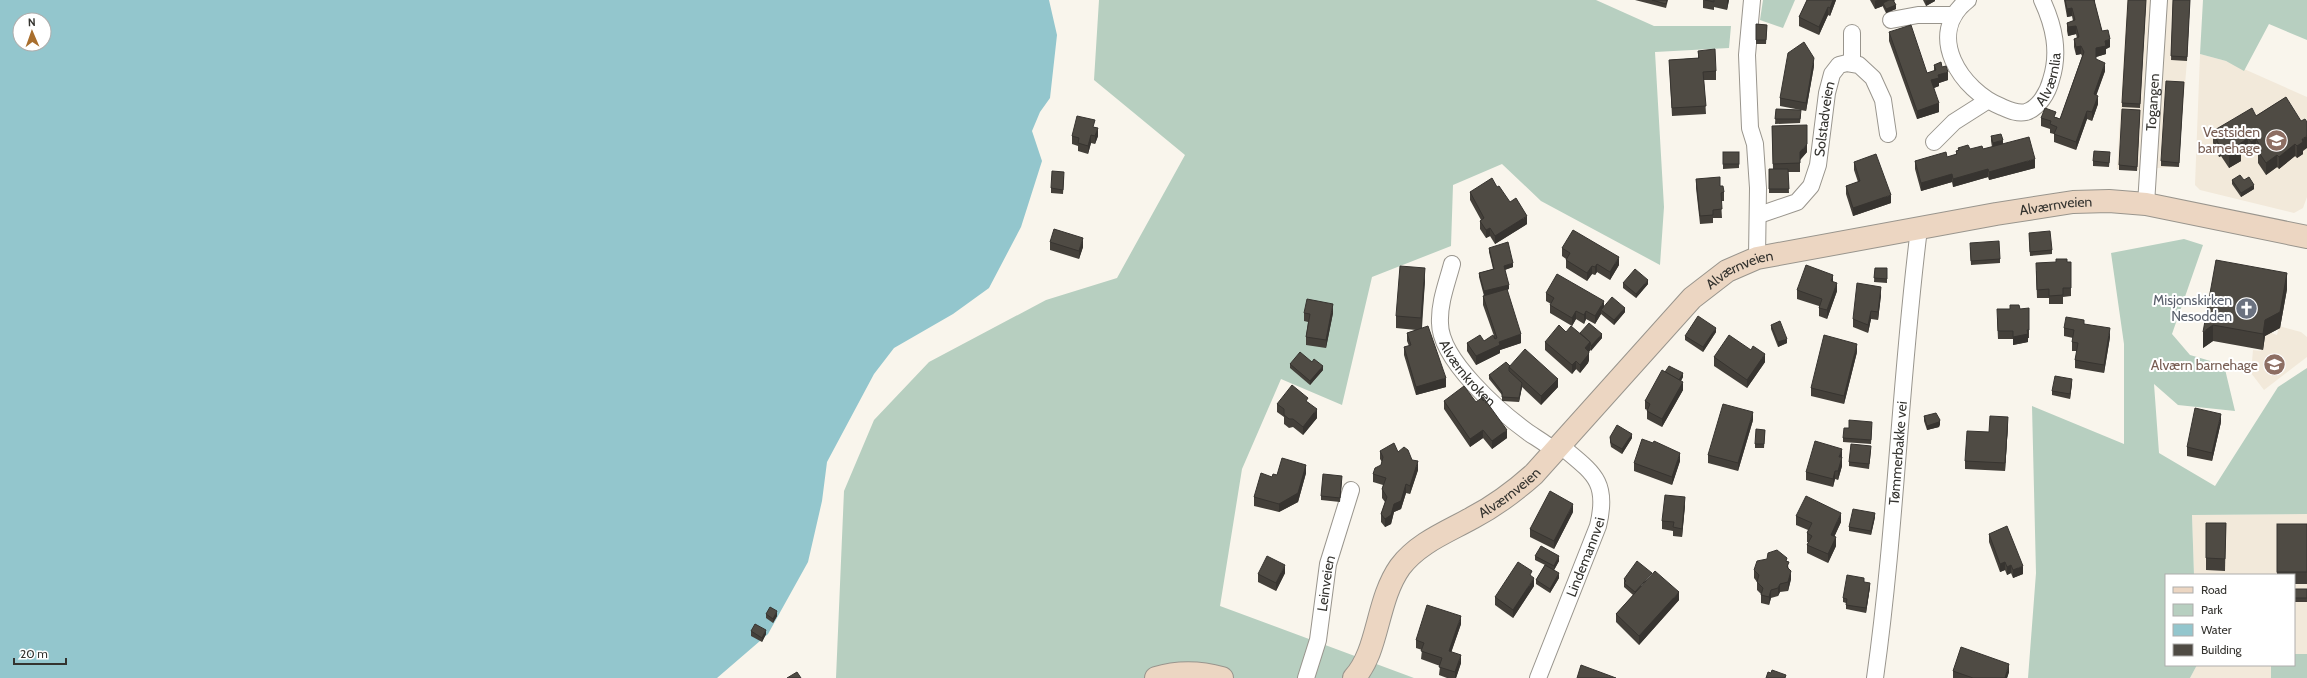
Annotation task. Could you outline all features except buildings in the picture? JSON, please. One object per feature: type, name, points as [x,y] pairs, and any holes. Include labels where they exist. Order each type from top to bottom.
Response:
[{"type":"main road","name":"Alværnveien","points":[[1354,678],[1369,653],[1386,591],[1407,559],[1424,544],[1505,498],[1534,474],[1559,449],[1692,298],[1728,270],[1757,258],[1996,214],[2073,202],[2108,201],[2146,204],[2306,234]]},
{"type":"main road","points":[[1156,678],[1171,674],[1190,672],[1222,678]]},
{"type":"street","points":[[1752,0],[1747,33],[1747,55],[1750,128],[1754,144],[1759,215],[1757,258]]},
{"type":"street","points":[[1891,20],[1918,15],[1953,15],[1968,0]]},
{"type":"street","name":"Alværnlia","points":[[1953,15],[1950,22],[1948,41],[1954,62],[1960,73],[1976,92],[1987,101],[2020,113],[2034,108],[2043,97],[2050,85],[2057,60],[2053,27],[2042,0]]},
{"type":"street","name":"Togangen","points":[[2146,204],[2159,0]]},
{"type":"street","points":[[1852,33],[1852,63],[1867,71],[1880,92],[1887,116],[1888,134]]},
{"type":"street","name":"Solstadveien","points":[[1759,215],[1797,202],[1811,186],[1818,165],[1825,104],[1832,74],[1839,65],[1852,63]]},
{"type":"street","points":[[1934,142],[1954,122],[1987,101]]},
{"type":"street","name":"Tømmerbakke vei","points":[[1875,678],[1886,599],[1893,493],[1919,229]]},
{"type":"street","name":"Alværnkroken","points":[[1452,264],[1441,309],[1440,324],[1441,335],[1447,349],[1458,365],[1488,398],[1528,433],[1559,449]]},
{"type":"street","name":"Lindemannvei","points":[[1538,678],[1598,526],[1603,499],[1598,483],[1593,475],[1559,449]]},
{"type":"street","name":"Leinveien","points":[[1306,678],[1318,640],[1328,564],[1351,490]]},
{"type":"shaded area","points":[[2127,0],[2189,0],[2187,61],[2178,166],[2139,170],[2117,169]]},
{"type":"shaded area","points":[[2200,54],[2226,61],[2307,97],[2307,197],[2303,208],[2294,213],[2200,190],[2195,185]]},
{"type":"shaded area","name":"Alværn barnehage","points":[[2279,326],[2301,332],[2307,337],[2307,357],[2264,390],[2251,373],[2253,350],[2261,351],[2263,337],[2269,332],[2277,335]]},
{"type":"shaded area","points":[[2307,514],[2307,678],[2190,678],[2196,666],[2295,666],[2295,574],[2194,574],[2192,515]]},
{"type":"green space","points":[[1099,0],[1596,0],[1654,26],[1731,26],[1729,48],[1655,52],[1664,207],[1660,265],[1541,201],[1502,164],[1453,185],[1451,246],[1372,277],[1342,405],[1281,379],[1242,469],[1220,606],[1414,678],[836,678],[844,491],[874,420],[929,362],[1046,300],[1117,278],[1185,155],[1094,80]]},
{"type":"green space","points":[[1763,0],[1795,0],[1783,28],[1760,20]]},
{"type":"green space","points":[[2203,0],[2307,0],[2307,40],[2269,24],[2244,71],[2226,61],[2200,54]]},
{"type":"green space","points":[[2184,239],[2203,245],[2172,334],[2190,355],[2224,365],[2235,411],[2178,405],[2154,384],[2159,453],[2215,486],[2278,387],[2307,368],[2307,514],[2192,515],[2194,574],[2165,574],[2165,666],[2196,666],[2190,678],[2028,678],[2036,573],[2032,406],[2124,444],[2124,344],[2111,253]]},
{"type":"green space","points":[[2295,654],[2307,654],[2307,678],[2271,678],[2271,666],[2295,666]]},
{"type":"water","points":[[0,0],[1049,0],[1057,35],[1050,98],[1040,112],[1032,131],[1042,161],[1021,227],[989,288],[953,314],[894,348],[874,374],[827,462],[822,501],[808,562],[768,634],[717,678],[0,678]]},
{"type":"place","name":"Vestsiden barnehage","points":[[2276,140]]},
{"type":"place","name":"Misjonskirken Nesodden","points":[[2247,308]]},
{"type":"place","name":"Alværn barnehage","points":[[2274,365]]}]
